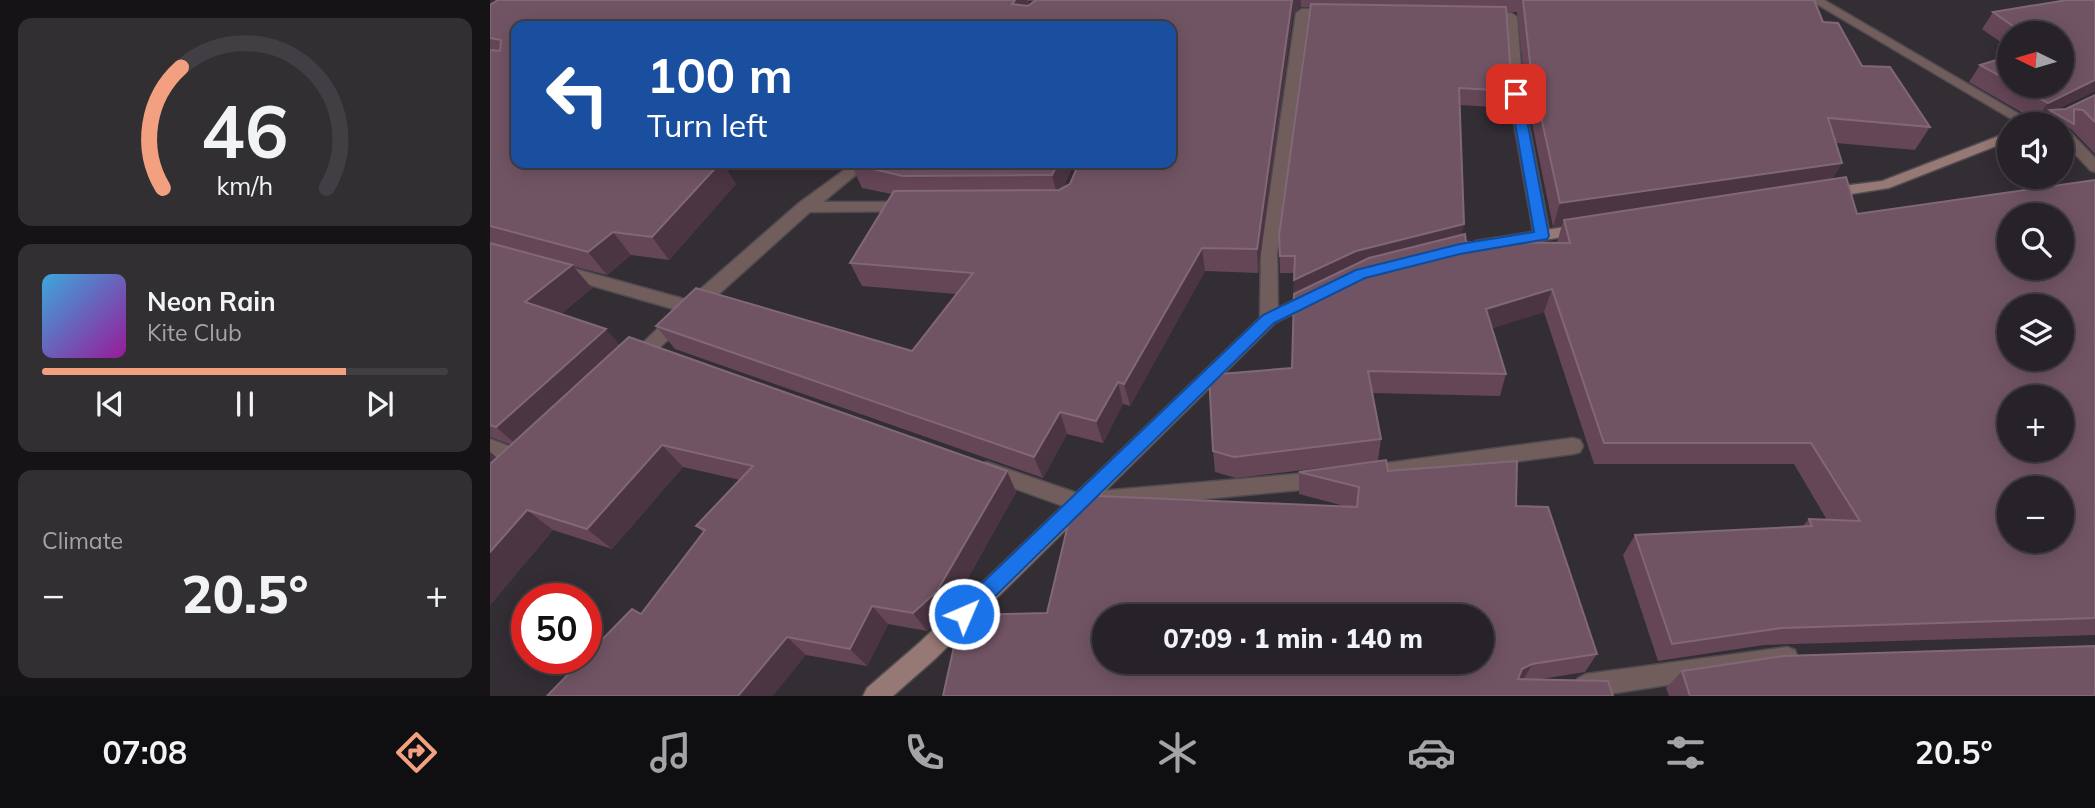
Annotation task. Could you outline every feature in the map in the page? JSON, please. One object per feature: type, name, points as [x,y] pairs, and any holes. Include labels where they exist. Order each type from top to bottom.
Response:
[{"type":"main road","points":[[1802,197],[1884,185],[1997,141]]},
{"type":"main road","points":[[1460,249],[1597,228]]},
{"type":"main road","points":[[875,696],[927,651],[1077,502],[1269,319],[1326,291]]},
{"type":"street","points":[[1816,0],[2008,112]]},
{"type":"street","points":[[1269,319],[1269,253],[1302,13],[1341,14]]},
{"type":"street","points":[[1472,17],[1511,17],[1516,94],[1542,236]]},
{"type":"street","points":[[2074,145],[2095,167]]},
{"type":"street","points":[[616,377],[689,307],[804,207],[856,168]]},
{"type":"street","points":[[804,207],[928,207]]},
{"type":"street","points":[[543,266],[689,307]]},
{"type":"street","points":[[646,348],[673,358]]},
{"type":"street","points":[[973,465],[1077,502],[1266,488],[1573,446]]},
{"type":"street","points":[[490,447],[532,457],[508,478]]},
{"type":"street","points":[[1563,690],[1764,659],[1805,657]]},
{"type":"building","points":[[498,0],[1015,0],[1012,4],[1028,6],[1036,0],[1292,0],[1257,249],[1202,248],[1124,384],[1118,382],[1096,421],[1060,412],[1034,457],[656,326],[696,288],[912,351],[973,273],[850,263],[894,191],[1059,190],[1070,184],[1077,168],[1176,168],[1176,21],[511,21],[511,168],[715,168],[652,237],[613,232],[588,252],[490,226],[490,50],[500,51],[501,40],[490,38],[490,5]]},
{"type":"building","points":[[1523,0],[1814,0],[1823,22],[1838,23],[1862,66],[1890,67],[1930,127],[1828,118],[1842,163],[1560,203],[1531,71]]},
{"type":"building","points":[[2067,0],[2095,0],[2095,80],[2074,90],[2074,21],[2006,21],[1993,12]]},
{"type":"building","points":[[1311,4],[1506,7],[1512,91],[1459,88],[1464,224],[1356,251],[1294,280],[1295,256],[1280,256],[1279,236]]},
{"type":"building","points":[[1997,60],[1997,74],[1980,65]]},
{"type":"building","points":[[2095,95],[2095,122],[2083,110],[2050,110],[2066,109]]},
{"type":"building","points":[[2039,98],[2058,98],[2048,103]]},
{"type":"building","points":[[868,168],[1056,168],[1052,175],[903,176]]},
{"type":"building","points":[[1846,177],[1857,214],[2032,189],[2074,189],[2074,183],[2095,180],[2095,618],[1782,628],[1672,644],[1635,535],[1812,526],[1809,519],[1860,521],[1811,443],[1604,443],[1552,289],[1486,309],[1506,374],[1368,371],[1381,439],[1234,457],[1213,451],[1209,375],[1292,368],[1294,294],[1369,258],[1465,234],[1466,242],[1570,243],[1564,220]]},
{"type":"building","points":[[490,243],[572,265],[525,302],[606,329],[496,427],[490,425]]},
{"type":"building","points":[[629,337],[1007,471],[937,591],[913,613],[872,606],[850,649],[787,637],[738,696],[547,696],[568,674],[602,674],[602,640],[632,609],[641,614],[705,530],[696,526],[753,466],[662,445],[587,529],[527,510],[490,552],[490,464]]},
{"type":"building","points":[[1386,460],[1388,471],[1517,461],[1516,506],[1548,507],[1597,654],[1532,664],[1522,669],[1518,679],[1608,681],[1613,696],[943,696],[961,615],[1047,613],[1075,495],[1357,507],[1359,487],[1299,472]]},
{"type":"building","points":[[2095,646],[2095,696],[1690,696],[1682,671],[1783,656]]},
{"type":"route","points":[[964,614],[1269,319],[1361,274],[1460,249],[1542,236],[1534,205],[1516,94]]}]
